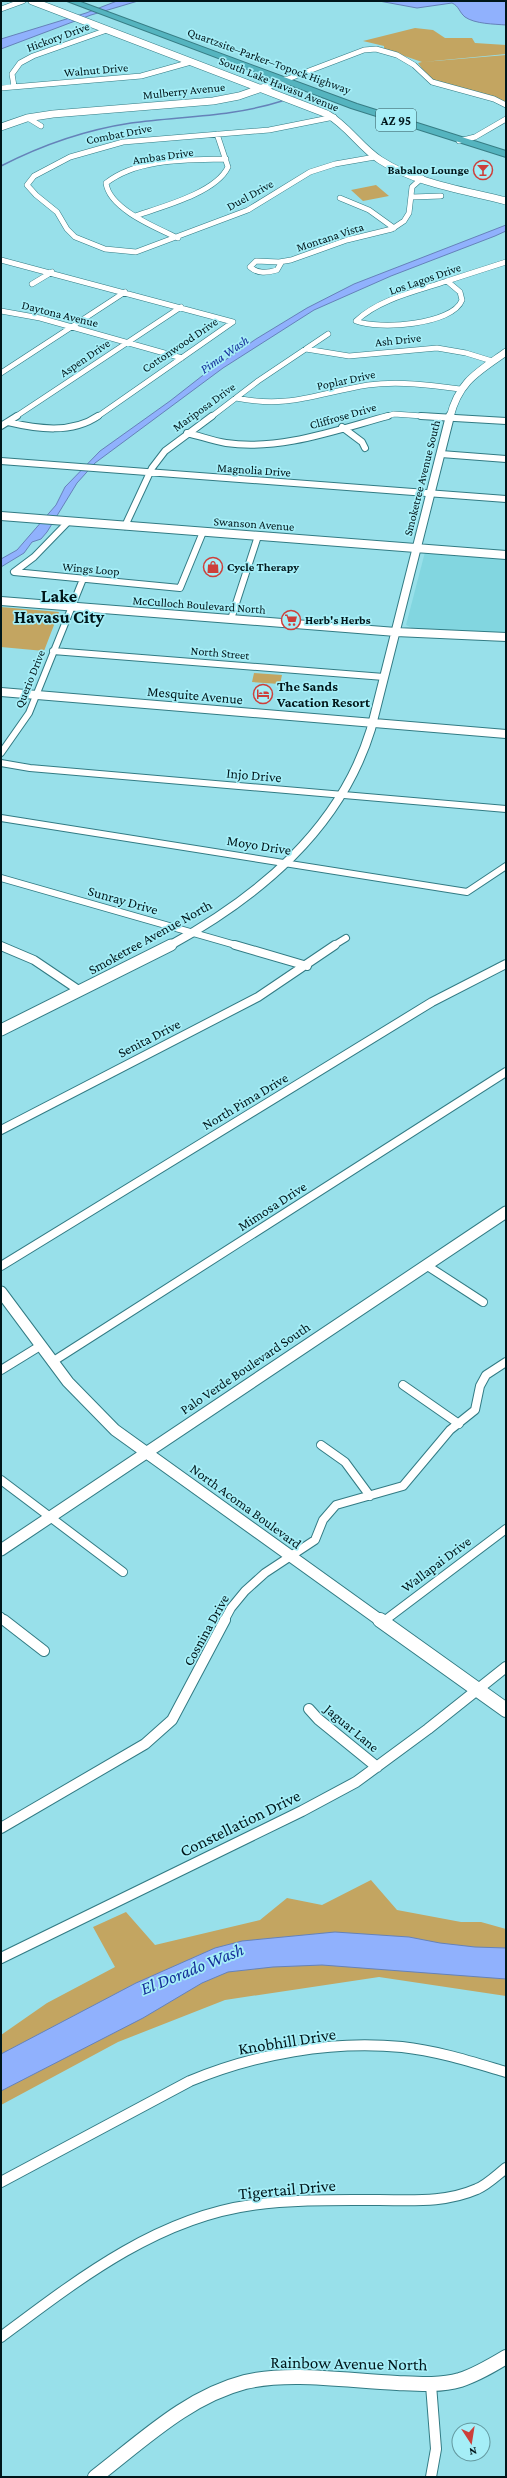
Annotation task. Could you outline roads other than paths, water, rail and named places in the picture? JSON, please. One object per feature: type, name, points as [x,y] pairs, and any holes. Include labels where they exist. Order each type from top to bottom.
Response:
[{"type":"highway","name":"Quartzsite–Parker–Topock Highway","points":[[71,1],[354,106],[459,141],[473,140]]},
{"type":"highway","name":"AZ 95","points":[[473,140],[506,154]]},
{"type":"street","points":[[1,9],[23,1]]},
{"type":"street","name":"South Lake Havasu Avenue","points":[[32,1],[334,117],[348,127],[375,157],[395,169],[506,201]]},
{"type":"street","name":"Hickory Drive","points":[[14,86],[12,74],[24,60],[107,30]]},
{"type":"street","name":"Mulberry Avenue","points":[[1,127],[28,118],[62,112],[212,101],[262,89],[364,50],[378,49],[403,58],[414,65],[430,82],[494,99],[506,105]]},
{"type":"street","name":"Walnut Drive","points":[[1,88],[141,76],[164,71],[191,62]]},
{"type":"street","name":"Combat Drive","points":[[133,253],[92,245],[74,236],[67,230],[58,212],[29,188],[28,180],[63,160],[105,145],[156,137],[273,130],[334,117]]},
{"type":"street","points":[[28,118],[41,126]]},
{"type":"street","points":[[473,140],[506,119]]},
{"type":"street","points":[[135,216],[191,195],[222,176],[228,169],[217,134]]},
{"type":"street","name":"Duel Drive","points":[[133,253],[178,238],[248,210],[310,172],[334,164],[375,157]]},
{"type":"street","name":"Ambas Drive","points":[[178,238],[135,216],[121,206],[107,189],[106,184],[110,178],[135,169],[156,164],[226,159]]},
{"type":"street","name":"Montana Vista","points":[[281,263],[276,270],[268,272],[255,271],[250,267],[253,263],[261,260],[281,263],[307,256],[353,238],[394,228],[409,214],[412,186],[422,178]]},
{"type":"street","points":[[412,197],[441,196]]},
{"type":"street","points":[[340,198],[369,210],[394,228]]},
{"type":"street","name":"Cottonwood Drive","points":[[1,260],[52,272],[233,322],[92,420],[84,424],[67,427],[41,428],[8,422]]},
{"type":"street","name":"Los Lagos Drive","points":[[447,281],[460,292],[462,300],[458,308],[448,315],[420,321],[370,325],[356,322],[358,318],[394,300],[447,281],[506,262]]},
{"type":"street","points":[[32,284],[52,272]]},
{"type":"street","points":[[1,373],[125,292]]},
{"type":"street","name":"Aspen Drive","points":[[1,426],[181,307]]},
{"type":"street","name":"Daytona Avenue","points":[[1,311],[72,327],[182,358]]},
{"type":"street","name":"Mariposa Drive","points":[[125,526],[155,462],[165,451],[258,380],[328,334]]},
{"type":"street","name":"Ash Drive","points":[[306,349],[349,356],[437,348],[466,352],[492,361]]},
{"type":"street","name":"Smoketree Avenue South","points":[[396,632],[450,417],[460,389],[475,372],[506,352]]},
{"type":"street","name":"Poplar Drive","points":[[236,398],[257,404],[286,404],[352,388],[387,383],[414,384],[460,389]]},
{"type":"street","name":"Cliffrose Drive","points":[[187,433],[226,443],[266,444],[297,440],[394,414],[506,421]]},
{"type":"street","points":[[342,427],[362,442],[365,448]]},
{"type":"street","points":[[441,454],[506,459]]},
{"type":"street","name":"Magnolia Drive","points":[[1,461],[506,499]]},
{"type":"street","name":"Swanson Avenue","points":[[1,516],[506,555]]},
{"type":"street","name":"Wings Loop","points":[[68,522],[34,557],[14,572],[180,588],[203,532]]},
{"type":"street","points":[[231,619],[258,536]]},
{"type":"street","name":"Querio Drive","points":[[1,754],[22,726],[83,579]]},
{"type":"street","name":"McCulloch Boulevard North","points":[[1,601],[396,632]]},
{"type":"street","points":[[396,632],[412,631],[506,637]]},
{"type":"street","points":[[396,632],[410,636],[506,645]]},
{"type":"street","name":"Smoketree Avenue North","points":[[1,1030],[192,933],[234,905],[287,863],[309,841],[343,794],[357,769],[372,723],[396,632]]},
{"type":"street","name":"North Street","points":[[53,651],[384,677]]},
{"type":"street","name":"Mesquite Avenue","points":[[1,692],[506,734]]},
{"type":"street","name":"Injo Drive","points":[[1,763],[30,768],[506,809]]},
{"type":"street","name":"Moyo Drive","points":[[1,818],[467,892],[506,866]]},
{"type":"street","name":"Sunray Drive","points":[[1,878],[306,966]]},
{"type":"street","name":"Senita Drive","points":[[1,1130],[258,997],[346,938]]},
{"type":"street","points":[[1,946],[34,960],[80,990]]},
{"type":"street","name":"North Pima Drive","points":[[1,1266],[432,1002],[506,964]]},
{"type":"street","name":"Mimosa Drive","points":[[52,1362],[506,1072]]},
{"type":"street","name":"Palo Verde Boulevard South","points":[[1,1550],[506,1212]]},
{"type":"street","points":[[426,1265],[483,1302]]},
{"type":"street","name":"North Acoma Boulevard","points":[[1,1292],[52,1362],[92,1410],[146,1453],[506,1710]]},
{"type":"street","points":[[1,1370],[40,1346]]},
{"type":"street","name":"Cosnina Drive","points":[[1,1828],[145,1744],[172,1720],[231,1608],[265,1573],[292,1557],[315,1540],[323,1520],[336,1505],[403,1486],[450,1430],[475,1410],[480,1380],[496,1366],[506,1362]]},
{"type":"street","points":[[403,1385],[459,1424]]},
{"type":"street","points":[[321,1445],[345,1462],[370,1496]]},
{"type":"street","points":[[1,1480],[123,1572]]},
{"type":"street","name":"Wallapai Drive","points":[[383,1621],[506,1529]]},
{"type":"street","points":[[1,1617],[44,1651]]},
{"type":"street","name":"Constellation Drive","points":[[1,1958],[302,1811],[356,1782],[478,1690],[506,1667]]},
{"type":"street","name":"Jaguar Lane","points":[[310,1710],[318,1719],[377,1767]]},
{"type":"street","name":"Knobhill Drive","points":[[1,2182],[191,2080],[232,2066],[281,2054],[334,2048],[389,2046],[452,2056],[506,2072]]},
{"type":"street","name":"Tigertail Drive","points":[[1,2337],[87,2273],[136,2245],[192,2220],[251,2205],[308,2200],[442,2200],[478,2189],[506,2168]]},
{"type":"street","name":"Rainbow Avenue North","points":[[94,2477],[179,2412],[210,2393],[246,2382],[280,2378],[431,2385],[460,2380],[484,2370],[506,2358]]},
{"type":"street","points":[[431,2385],[436,2449],[431,2477]]},
{"type":"water","points":[[117,1],[138,1],[91,15],[1,49],[1,39],[86,13]]},
{"type":"water","points":[[379,1],[506,1],[506,25],[485,23],[469,19],[465,17],[452,3],[417,8]]},
{"type":"water","points":[[506,225],[506,231],[495,236],[391,276],[314,310],[223,368],[95,463],[77,483],[47,532],[41,539],[32,542],[24,553],[1,567],[1,559],[17,550],[56,505],[65,487],[100,451],[202,376],[256,339],[307,308],[354,284]]},
{"type":"water","name":"El Dorado Wash","points":[[335,1932],[409,1937],[440,1943],[475,1947],[506,1948],[506,1979],[322,1965],[273,1967],[228,1972],[202,1983],[143,2018],[1,2091],[1,2054],[136,1983],[215,1948],[242,1941]]},
{"type":"waterway","points":[[294,96],[300,94]]},
{"type":"waterway","points":[[1,166],[32,151],[64,139],[114,126],[226,113],[282,101]]},
{"type":"place","name":"Babaloo Lounge","points":[[483,170]]},
{"type":"place","name":"Cycle Therapy","points":[[213,567]]},
{"type":"place","name":"Herb's Herbs","points":[[291,620]]},
{"type":"place","name":"The Sands Vacation Resort","points":[[263,694]]},
{"type":"district","name":"Lake Havasu City","points":[[59,606]]},
{"type":"water label","name":"Pima Wash","points":[[224,354]]}]
